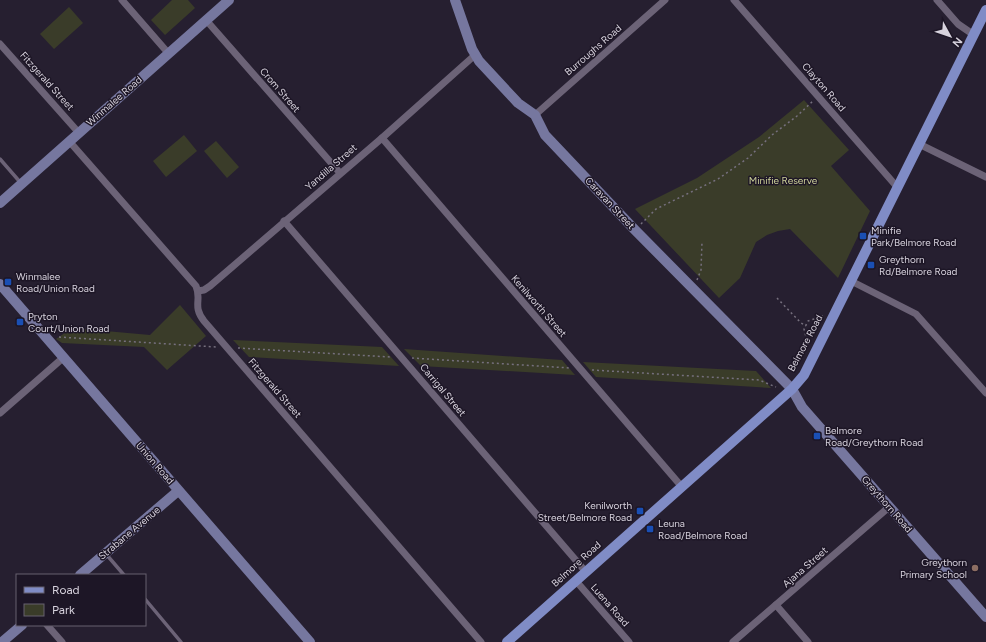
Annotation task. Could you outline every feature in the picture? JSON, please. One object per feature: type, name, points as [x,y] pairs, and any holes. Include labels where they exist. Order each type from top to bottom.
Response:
[{"type":"main road","name":"Belmore Road","points":[[507,642],[792,389],[804,375],[986,10]]},
{"type":"street","points":[[122,0],[169,54]]},
{"type":"street","name":"Winmalee Road","points":[[0,203],[229,0]]},
{"type":"street","name":"Caravan Street","points":[[455,0],[475,55],[479,61],[518,103],[535,115],[545,135],[635,230],[792,389]]},
{"type":"street","name":"Burroughs Road","points":[[535,115],[665,0]]},
{"type":"street","name":"Clayton Road","points":[[734,0],[898,188]]},
{"type":"street","points":[[937,0],[958,24],[974,35]]},
{"type":"street","name":"Crom Street","points":[[206,20],[340,173]]},
{"type":"street","name":"Fitzgerald Street","points":[[0,44],[79,133]]},
{"type":"street","name":"Yandilla Street","points":[[198,291],[204,290],[382,138],[475,55]]},
{"type":"street","name":"Kenilworth Street","points":[[382,138],[682,486]]},
{"type":"street","points":[[69,141],[196,286],[198,291]]},
{"type":"street","points":[[919,144],[986,177]]},
{"type":"street","name":"Carrigal Street","points":[[284,221],[586,572]]},
{"type":"street","points":[[851,281],[908,309],[919,317],[986,394]]},
{"type":"street","name":"Union Road","points":[[0,284],[310,642]]},
{"type":"street","name":"Fitzgerald Street","points":[[198,291],[197,307],[199,314],[204,321],[481,642]]},
{"type":"street","points":[[0,413],[64,357]]},
{"type":"street","name":"Greythorn Road","points":[[792,389],[802,406],[986,617]]},
{"type":"street","name":"Strabane Avenue","points":[[81,574],[178,491]]},
{"type":"street","name":"Ajana Street","points":[[733,642],[889,506]]},
{"type":"street","name":"Luena Road","points":[[576,581],[629,642]]},
{"type":"street","points":[[776,605],[808,642]]},
{"type":"street","points":[[2,642],[21,626]]},
{"type":"street","points":[[48,626],[62,642]]},
{"type":"lane","points":[[0,159],[22,184]]},
{"type":"lane","points":[[106,553],[123,574]]},
{"type":"lane","points":[[146,600],[182,642]]},
{"type":"path","points":[[635,230],[656,209],[718,179],[748,158],[772,135],[797,116],[818,96]]},
{"type":"path","points":[[694,289],[701,270],[702,242]]},
{"type":"path","points":[[777,298],[801,323],[806,326]]},
{"type":"path","points":[[812,357],[804,329],[808,321],[834,313]]},
{"type":"green space","points":[[172,0],[188,0],[195,8],[165,35],[151,20]]},
{"type":"green space","points":[[69,7],[83,23],[54,49],[40,34]]},
{"type":"green space","name":"Minifie Reserve","points":[[804,100],[849,150],[831,166],[870,211],[838,278],[790,229],[778,231],[767,235],[756,242],[740,278],[719,298],[635,209],[697,178],[759,137]]},
{"type":"green space","points":[[184,135],[197,151],[166,177],[153,161]]},
{"type":"green space","points":[[216,141],[239,167],[227,178],[204,151]]},
{"type":"green space","points":[[180,305],[206,336],[167,370],[144,347],[62,343],[56,339],[72,328],[150,335]]},
{"type":"green space","points":[[233,340],[382,347],[399,366],[249,357]]},
{"type":"green space","points":[[404,349],[562,360],[575,375],[421,366]]},
{"type":"green space","points":[[583,362],[756,371],[771,388],[596,377]]},
{"type":"place","name":"Minifie Park/Belmore Road","points":[[863,236]]},
{"type":"place","name":"Greythorn Rd/Belmore Road","points":[[871,265]]},
{"type":"place","name":"Winmalee Road/Union Road","points":[[8,282]]},
{"type":"place","name":"Pryton Court/Union Road","points":[[20,322]]},
{"type":"place","name":"Belmore Road/Greythorn Road","points":[[817,436]]},
{"type":"place","name":"Kenilworth Street/Belmore Road","points":[[640,511]]},
{"type":"place","name":"Leuna Road/Belmore Road","points":[[650,529]]},
{"type":"place","name":"Greythorn Primary School","points":[[975,568]]}]
